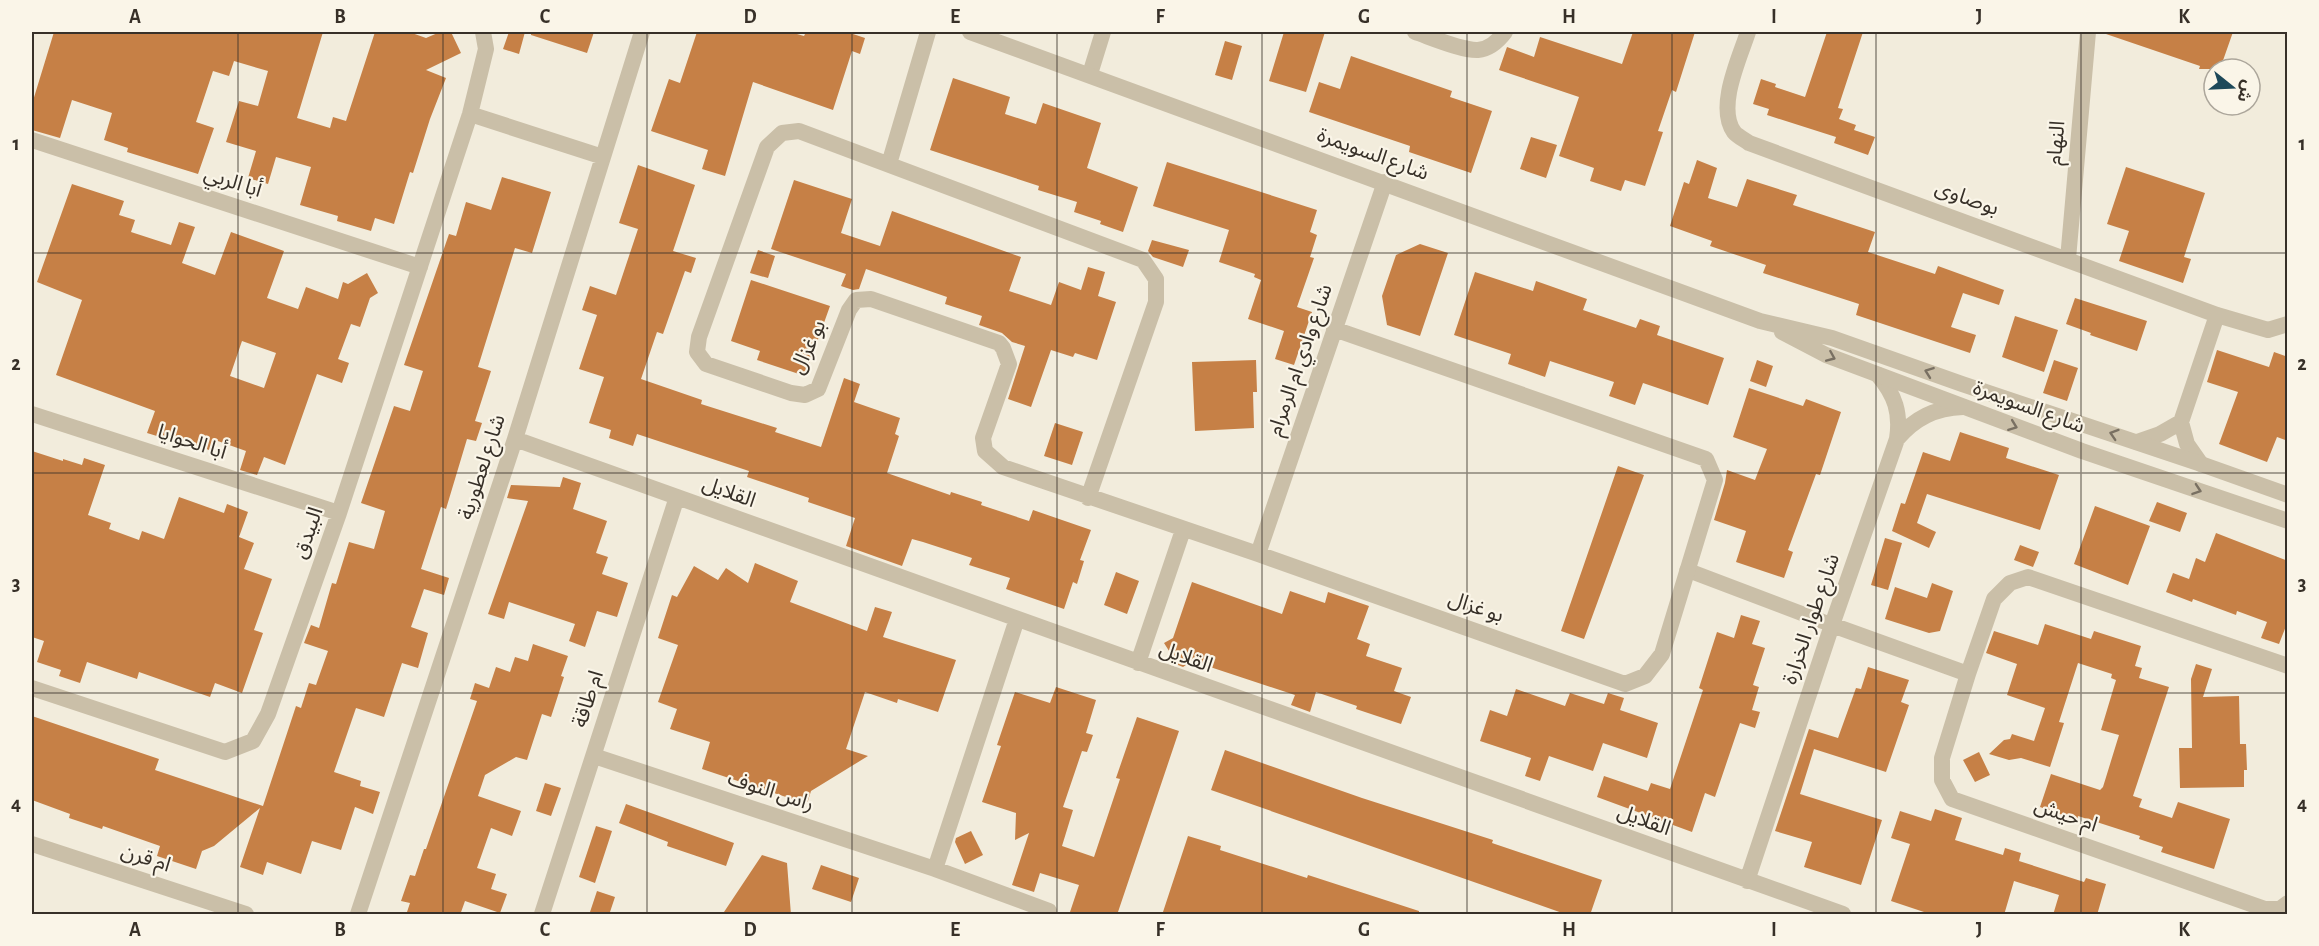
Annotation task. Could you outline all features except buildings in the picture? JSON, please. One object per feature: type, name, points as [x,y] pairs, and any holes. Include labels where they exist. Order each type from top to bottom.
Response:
[{"type":"street","name":"البيدق","points":[[32,688],[225,752],[253,741],[268,714],[339,513],[470,114],[486,49],[483,32]]},
{"type":"street","name":"شارع لعطورية","points":[[358,915],[515,439],[642,32]]},
{"type":"street","points":[[889,164],[928,32]]},
{"type":"street","name":"شارع السويمرة","points":[[970,32],[1386,182],[1760,321],[1826,355],[1963,407],[2082,451],[2288,521]]},
{"type":"street","points":[[1090,74],[1104,32]]},
{"type":"street","points":[[1415,32],[1451,45],[1479,50],[1498,41],[1504,32]]},
{"type":"street","name":"بوصاوى","points":[[1748,32],[1728,92],[1727,115],[1734,132],[1749,143],[2217,315],[2268,330],[2288,324]]},
{"type":"street","name":"النهام","points":[[2068,259],[2088,32]]},
{"type":"street","points":[[470,114],[603,157]]},
{"type":"street","name":"بو غزال","points":[[1089,498],[1156,302],[1156,279],[1143,260],[799,131],[782,133],[767,147],[699,337],[697,352],[706,364],[791,393],[805,395],[818,389],[849,310],[856,300],[871,299],[999,343],[1003,348],[1009,364],[983,438],[985,452],[1002,467],[1089,498],[1257,554],[1625,684],[1645,676],[1662,654],[1715,480],[1706,459],[1334,329]]},
{"type":"street","name":"أبا الربي","points":[[32,140],[420,267]]},
{"type":"street","name":"شارع وادي ام الرمرام","points":[[1257,554],[1386,182]]},
{"type":"street","points":[[2201,464],[2187,444],[2181,422],[2217,315]]},
{"type":"street","name":"شارع السويمرة","points":[[1760,321],[1832,338],[2288,495]]},
{"type":"street","name":"شارع طوار الخرارة","points":[[1746,881],[1897,439],[1898,411],[1894,398],[1878,375]]},
{"type":"street","points":[[1897,439],[1915,421],[1926,414],[1950,407],[1963,407]]},
{"type":"street","name":"أبا الحوايا","points":[[32,414],[339,513]]},
{"type":"street","points":[[2137,442],[2160,434],[2181,422]]},
{"type":"street","name":"القلايل","points":[[515,439],[1843,915]]},
{"type":"street","name":"ام طاقة","points":[[542,915],[677,497]]},
{"type":"street","points":[[1138,663],[1183,530]]},
{"type":"street","points":[[1687,570],[1968,674]]},
{"type":"street","name":"ام حيش","points":[[2288,666],[2028,577],[2010,583],[1994,599],[1942,758],[1942,780],[1952,799],[2265,909],[2280,909],[2288,903]]},
{"type":"street","points":[[935,869],[1017,619]]},
{"type":"street","name":"راس النوف","points":[[594,756],[935,869],[1049,910]]},
{"type":"street","name":"ام قرن","points":[[32,844],[246,915]]}]
